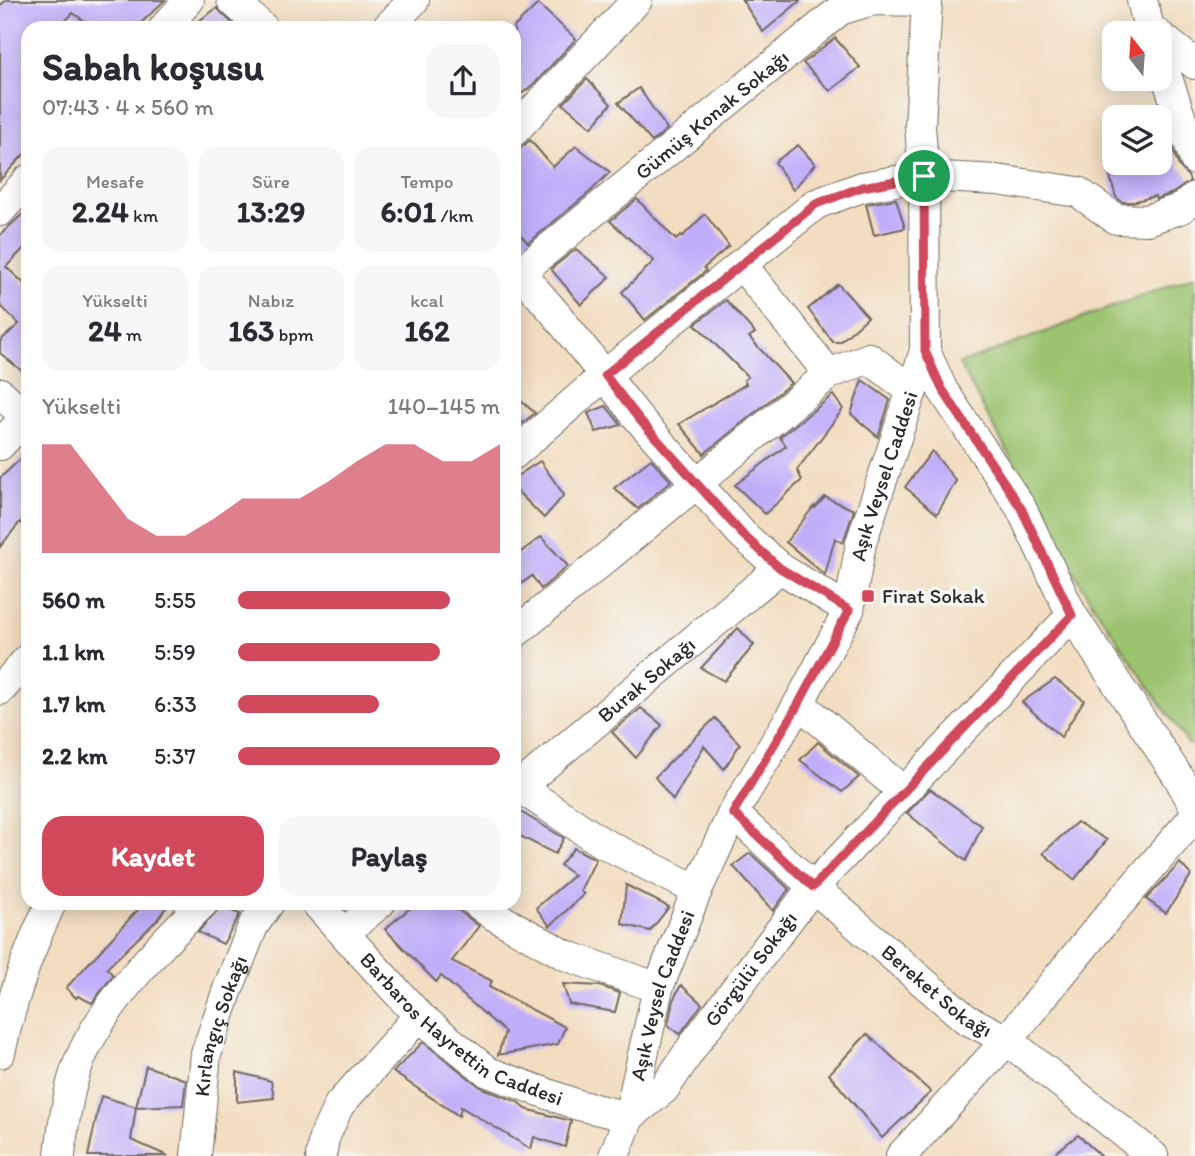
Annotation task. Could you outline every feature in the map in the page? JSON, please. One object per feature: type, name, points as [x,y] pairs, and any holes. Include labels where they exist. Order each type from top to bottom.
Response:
[{"type":"street","points":[[170,21],[189,0]]},
{"type":"street","points":[[232,0],[256,21]]},
{"type":"street","points":[[394,21],[414,0]]},
{"type":"street","points":[[521,124],[637,0]]},
{"type":"street","name":"Gümüş Konak Sokağı","points":[[521,268],[838,5],[873,0],[927,0]]},
{"type":"street","name":"Aşık Veysel Caddesi","points":[[614,1156],[629,1117],[657,988],[697,890],[733,813],[799,703],[849,610],[861,543],[925,351],[924,176],[920,126],[927,0]]},
{"type":"street","points":[[1172,44],[1195,64]]},
{"type":"street","points":[[1172,91],[1195,160]]},
{"type":"street","points":[[521,448],[605,375],[816,204],[862,187],[924,176],[996,180],[1078,192],[1116,219],[1147,220],[1182,208],[1195,197]]},
{"type":"street","points":[[0,211],[21,188]]},
{"type":"street","points":[[741,264],[829,374]]},
{"type":"street","points":[[521,277],[555,313],[639,419],[743,535],[780,568],[849,610]]},
{"type":"street","points":[[901,1156],[1007,1040],[1195,807],[1179,778],[1072,615],[1021,508],[942,389],[925,351]]},
{"type":"street","points":[[521,628],[829,374],[869,358],[912,391]]},
{"type":"street","points":[[0,393],[21,412]]},
{"type":"street","points":[[0,445],[21,423]]},
{"type":"street","name":"Burak Sokağı","points":[[521,786],[780,568]]},
{"type":"street","name":"Görgülü Sokağı","points":[[629,1117],[664,1089],[697,1040],[813,887],[1072,615]]},
{"type":"street","points":[[0,690],[21,667]]},
{"type":"street","points":[[799,703],[904,792]]},
{"type":"street","points":[[521,792],[601,842],[697,890]]},
{"type":"street","name":"Bereket Sokağı","points":[[733,813],[813,887],[966,1018],[1007,1040],[1153,1156]]},
{"type":"street","points":[[0,1053],[9,1006],[48,910]]},
{"type":"street","points":[[60,1156],[78,1062],[101,1020],[161,944],[196,910]]},
{"type":"street","name":"Kırlangıç Sokağı","points":[[196,1156],[206,1054],[248,938],[264,910]]},
{"type":"street","name":"Barbaros Hayrettin Caddesi","points":[[323,910],[419,1016],[488,1072],[578,1105],[629,1117]]},
{"type":"street","points":[[344,933],[372,910]]},
{"type":"street","points":[[487,910],[565,956],[657,988]]},
{"type":"street","points":[[321,1156],[324,1138],[340,1105],[419,1016]]},
{"type":"green space","points":[[1195,276],[1195,746],[1188,744],[1088,597],[959,364]]},
{"type":"building","points":[[6,0],[165,0],[143,21],[84,21],[73,13],[66,21],[21,21],[21,158],[0,180],[0,6]]},
{"type":"building","points":[[742,0],[801,0],[763,32]]},
{"type":"building","points":[[538,4],[576,39],[521,94],[521,21]]},
{"type":"building","points":[[217,8],[230,21],[199,21]]},
{"type":"building","points":[[835,38],[860,67],[830,91],[803,63]]},
{"type":"building","points":[[587,79],[611,104],[592,127],[563,104]]},
{"type":"building","points":[[639,88],[667,129],[652,142],[618,103]]},
{"type":"building","points":[[530,140],[553,167],[576,146],[610,172],[528,243],[521,235],[521,148]]},
{"type":"building","points":[[798,145],[815,164],[793,190],[775,162]]},
{"type":"building","points":[[1172,147],[1179,166],[1190,181],[1173,193],[1156,199],[1155,196],[1122,202],[1116,197],[1110,175],[1172,175]]},
{"type":"building","points":[[637,199],[676,240],[705,214],[729,246],[704,268],[706,271],[645,320],[622,292],[654,261],[610,221]]},
{"type":"building","points":[[896,199],[905,228],[874,235],[866,204]]},
{"type":"building","points":[[21,216],[21,251],[6,267],[21,281],[21,370],[0,353],[0,341],[19,324],[0,305],[0,235]]},
{"type":"building","points":[[576,249],[610,277],[581,305],[551,269]]},
{"type":"building","points":[[838,284],[868,317],[840,342],[833,342],[808,309]]},
{"type":"building","points":[[726,300],[755,333],[749,337],[791,383],[704,454],[679,424],[746,384],[744,380],[748,377],[695,324]]},
{"type":"building","points":[[862,380],[890,400],[878,437],[851,414]]},
{"type":"building","points":[[833,395],[843,409],[797,470],[802,480],[765,514],[735,485],[786,446],[780,437]]},
{"type":"building","points":[[521,401],[535,413],[521,424]]},
{"type":"building","points":[[606,406],[621,425],[596,432],[588,413]]},
{"type":"building","points":[[932,451],[956,481],[937,514],[905,487]]},
{"type":"building","points":[[21,458],[21,523],[0,547],[0,478]]},
{"type":"building","points":[[651,459],[671,481],[638,509],[614,488]]},
{"type":"building","points":[[540,461],[564,495],[544,518],[521,495],[521,473]]},
{"type":"building","points":[[825,497],[854,510],[843,543],[835,538],[825,575],[786,542],[814,506],[815,508]]},
{"type":"building","points":[[541,537],[568,566],[541,589],[532,576],[521,584],[521,552]]},
{"type":"building","points":[[738,628],[754,645],[724,681],[701,668]]},
{"type":"building","points":[[1055,679],[1084,700],[1061,737],[1022,702]]},
{"type":"building","points":[[641,708],[662,725],[636,758],[612,732]]},
{"type":"building","points":[[715,718],[740,744],[724,769],[704,746],[673,800],[655,777]]},
{"type":"building","points":[[818,742],[859,777],[842,792],[800,760]]},
{"type":"building","points":[[930,789],[982,826],[966,861],[907,813]]},
{"type":"building","points":[[521,812],[564,838],[555,854],[521,837]]},
{"type":"building","points":[[1077,822],[1107,840],[1074,880],[1043,853]]},
{"type":"building","points":[[574,848],[596,859],[580,891],[584,894],[550,926],[536,908],[574,875],[560,865]]},
{"type":"building","points":[[750,853],[789,889],[773,911],[733,866]]},
{"type":"building","points":[[1180,863],[1191,875],[1166,913],[1146,899]]},
{"type":"building","points":[[626,885],[669,907],[650,931],[622,924]]},
{"type":"building","points":[[138,910],[164,910],[107,968],[113,975],[92,1003],[78,996],[76,998],[66,988]]},
{"type":"building","points":[[217,910],[240,914],[223,944],[198,932]]},
{"type":"building","points":[[408,910],[458,910],[479,926],[452,961],[492,981],[489,987],[565,1027],[558,1044],[498,1055],[505,1032],[441,976],[436,982],[385,929]]},
{"type":"building","points":[[563,984],[600,986],[620,993],[615,1012],[569,1004]]},
{"type":"building","points":[[681,985],[702,1004],[680,1034],[668,1025],[673,1000]]},
{"type":"building","points":[[867,1034],[931,1092],[882,1138],[829,1074]]},
{"type":"building","points":[[423,1042],[482,1088],[518,1102],[526,1109],[571,1121],[565,1147],[534,1137],[531,1149],[461,1107],[459,1116],[393,1072]]},
{"type":"building","points":[[146,1066],[186,1080],[183,1105],[136,1107]]},
{"type":"building","points":[[237,1072],[271,1081],[274,1098],[237,1102]]},
{"type":"building","points":[[101,1096],[136,1107],[131,1140],[168,1156],[88,1156]]},
{"type":"building","points":[[1078,1135],[1101,1156],[1051,1156]]},
{"type":"place","name":"Firat Sokak","points":[[868,596]]},
{"type":"route","points":[[924,176],[925,351],[942,389],[1021,508],[1072,615],[813,887],[733,813],[799,703],[849,610],[780,568],[743,535],[639,419],[605,375],[816,204],[862,187],[924,176]]}]
